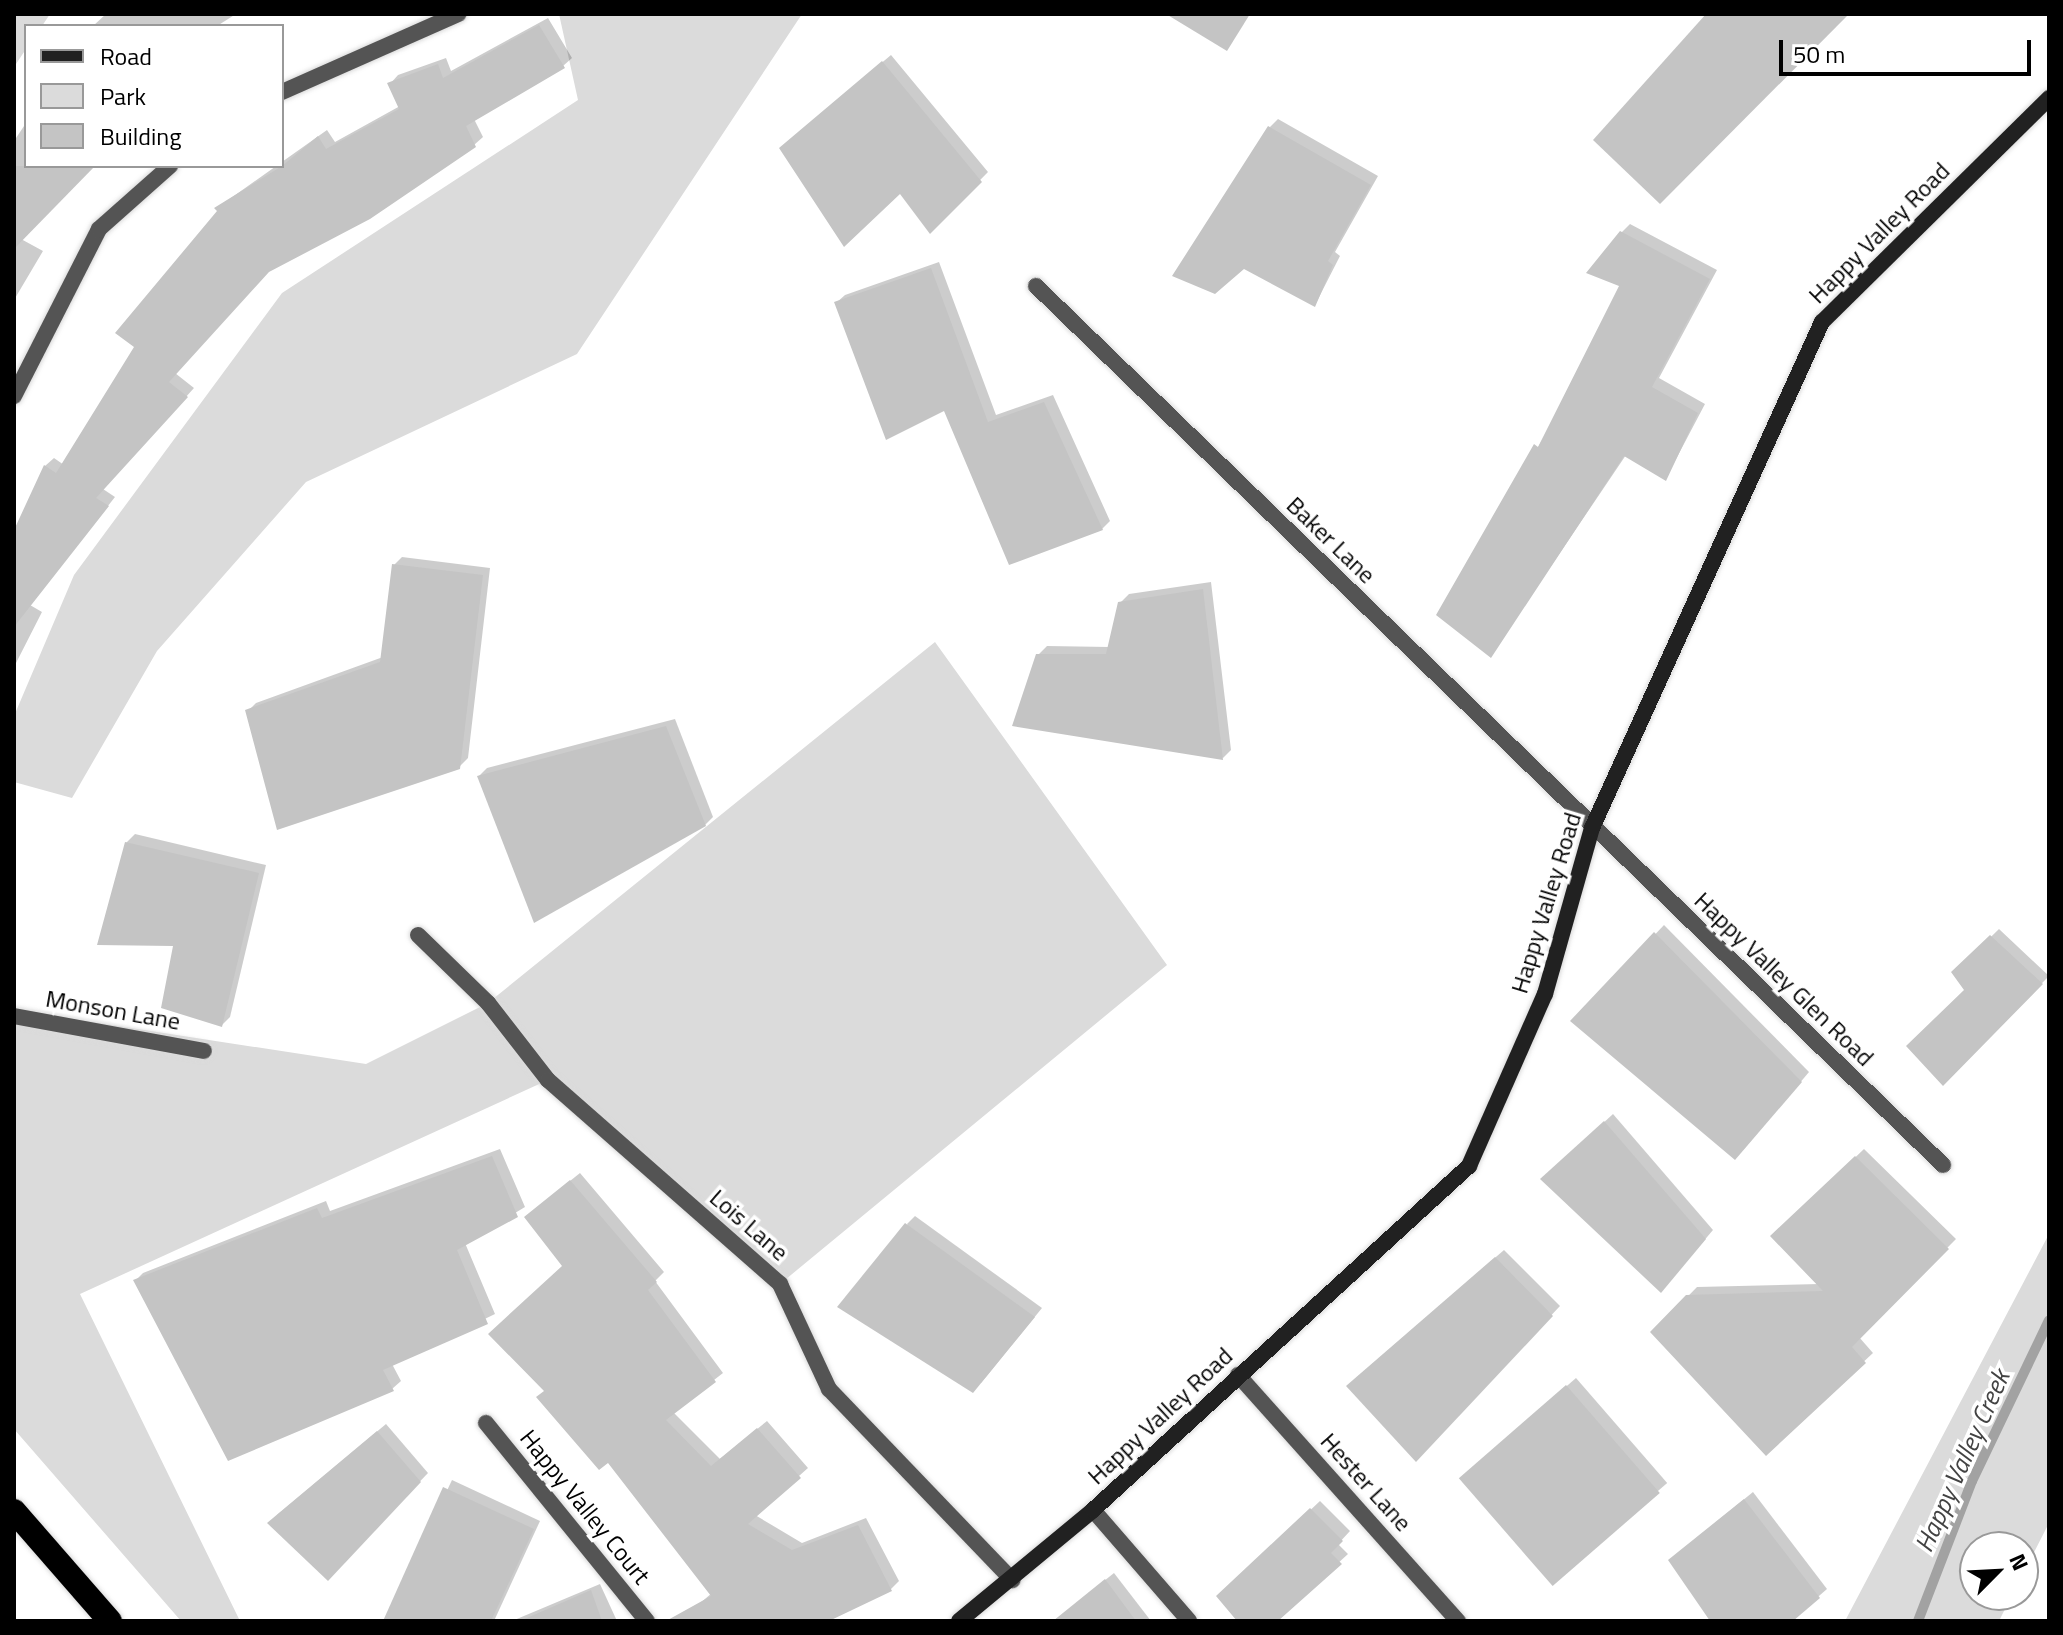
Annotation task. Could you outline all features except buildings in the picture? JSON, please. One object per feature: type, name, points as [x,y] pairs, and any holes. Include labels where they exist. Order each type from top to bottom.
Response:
[{"type":"highway","points":[[14,1511],[110,1621]]},
{"type":"street","points":[[284,91],[458,14]]},
{"type":"street","name":"Happy Valley Road","points":[[959,1621],[1093,1510],[1469,1166],[1545,994],[1592,828],[1822,322],[2049,98]]},
{"type":"street","points":[[14,396],[99,229],[168,168]]},
{"type":"street","name":"Baker Lane","points":[[1036,286],[1592,828]]},
{"type":"street","name":"Happy Valley Glen Road","points":[[1592,828],[1943,1165]]},
{"type":"street","name":"Lois Lane","points":[[418,935],[488,1003],[548,1080],[780,1284],[829,1389],[1012,1580]]},
{"type":"street","name":"Monson Lane","points":[[14,1016],[204,1051]]},
{"type":"street","name":"Hester Lane","points":[[1238,1375],[1458,1621]]},
{"type":"street","name":"Happy Valley Court","points":[[486,1423],[647,1621]]},
{"type":"street","points":[[1093,1510],[1189,1621]]},
{"type":"green space","points":[[14,14],[50,14],[43,24],[24,24],[24,52],[14,67]]},
{"type":"green space","points":[[559,14],[802,14],[577,354],[306,482],[157,651],[72,798],[14,782],[14,716],[74,575],[282,293],[578,100]]},
{"type":"green space","points":[[935,642],[1167,965],[780,1284],[548,1080],[80,1294],[240,1621],[181,1621],[14,1429],[14,1010],[366,1064],[488,1003]]},
{"type":"green space","points":[[2049,1234],[2049,1523],[2039,1543],[2039,1531],[1959,1531],[1959,1611],[2004,1611],[1999,1621],[1845,1621]]},
{"type":"waterway","name":"Happy Valley Creek","points":[[1918,1621],[1972,1481],[2049,1320]]}]
